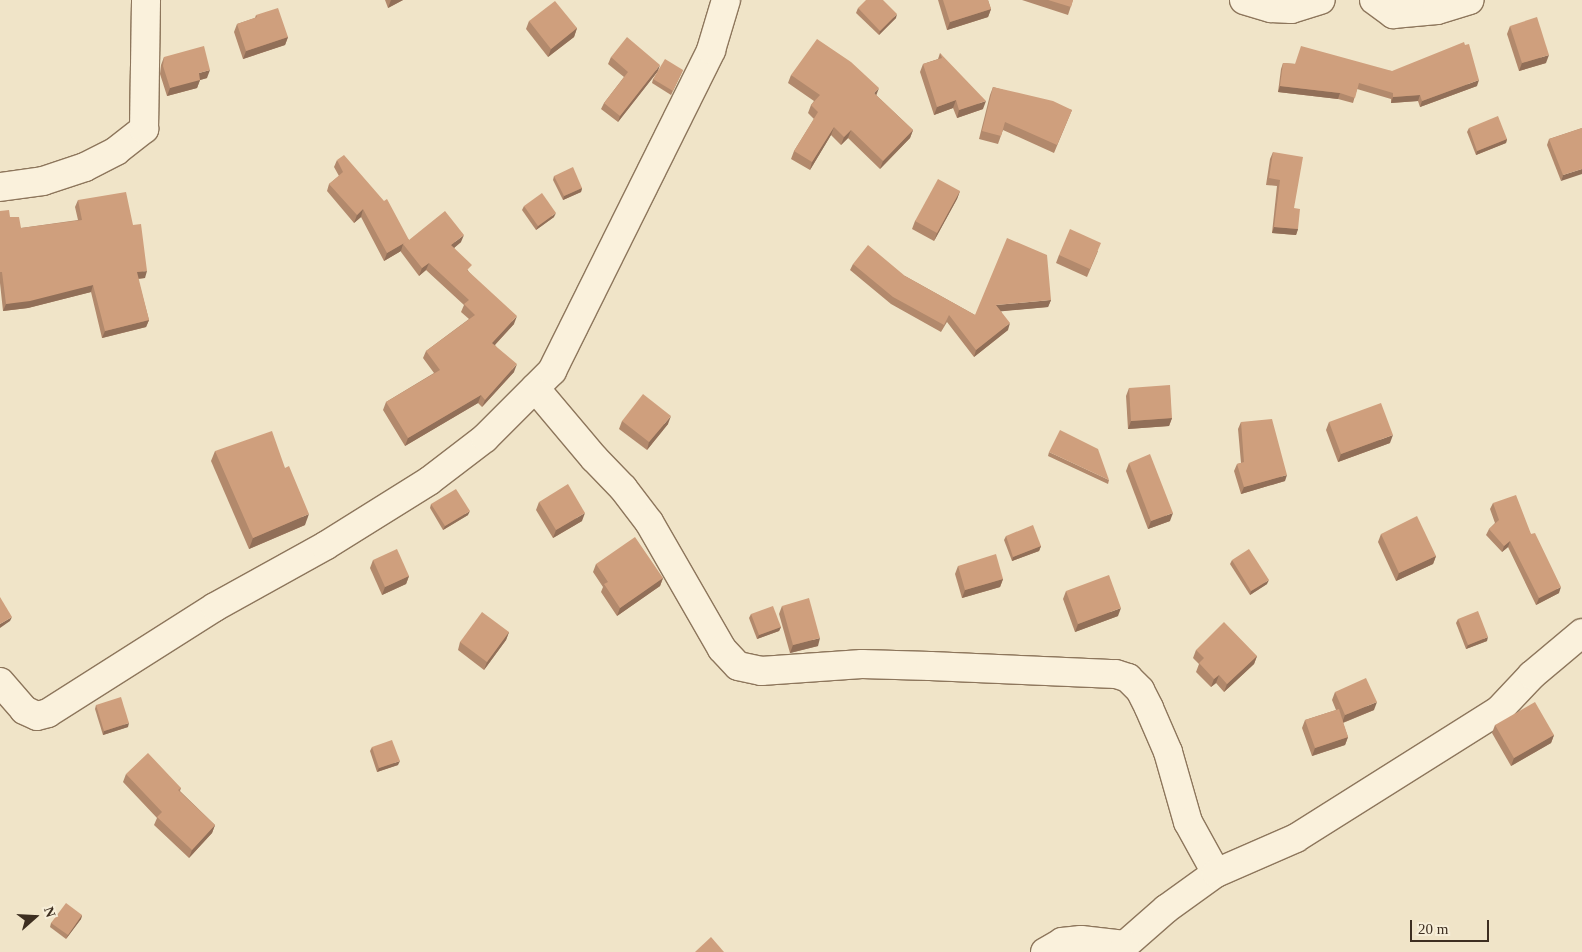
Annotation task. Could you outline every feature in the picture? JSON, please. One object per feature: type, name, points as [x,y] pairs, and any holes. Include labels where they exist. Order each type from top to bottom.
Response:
[{"type":"street","points":[[0,187],[43,181],[86,167],[116,151],[144,129],[146,0]]},
{"type":"street","points":[[0,682],[24,710],[37,716],[48,713],[215,606],[325,546],[429,481],[484,438],[552,371],[711,50],[726,0]]},
{"type":"street","points":[[1244,0],[1271,8],[1291,9],[1321,0]]},
{"type":"street","points":[[1374,0],[1393,14],[1436,10],[1469,0]]},
{"type":"street","points":[[535,388],[594,458],[623,488],[649,522],[722,649],[738,666],[761,671],[862,664],[930,666],[1116,674],[1128,678],[1140,690],[1150,708],[1168,752],[1188,822],[1216,873]]},
{"type":"street","points":[[1045,952],[1062,942],[1081,940],[1124,948],[1166,909],[1216,873],[1296,838],[1499,710],[1532,675],[1582,633]]},
{"type":"building","points":[[866,0],[883,0],[897,14],[880,31],[858,8]]},
{"type":"building","points":[[943,0],[988,0],[991,9],[950,22]]},
{"type":"building","points":[[1048,0],[1073,0],[1071,7]]},
{"type":"building","points":[[555,1],[577,28],[551,49],[529,21]]},
{"type":"building","points":[[278,8],[288,37],[246,51],[237,24]]},
{"type":"building","points":[[1537,17],[1549,55],[1522,63],[1510,26]]},
{"type":"building","points":[[627,37],[660,65],[620,116],[604,103],[628,72],[611,57]]},
{"type":"building","points":[[817,39],[851,62],[879,88],[874,93],[913,130],[883,161],[851,130],[844,137],[834,127],[812,162],[794,151],[818,112],[811,105],[820,95],[791,75]]},
{"type":"building","points":[[1464,42],[1465,45],[1469,44],[1479,80],[1422,101],[1420,95],[1393,97],[1393,93],[1359,83],[1355,98],[1340,93],[1280,86],[1283,63],[1295,64],[1301,46],[1392,71]]},
{"type":"building","points":[[204,46],[210,70],[199,73],[200,80],[170,88],[163,66],[164,57]]},
{"type":"building","points":[[940,53],[986,101],[959,110],[956,100],[937,107],[923,64],[942,58]]},
{"type":"building","points":[[665,59],[683,70],[673,91],[653,79]]},
{"type":"building","points":[[993,87],[1053,101],[1072,110],[1057,145],[1005,122],[1001,136],[982,131]]},
{"type":"building","points":[[1498,116],[1507,139],[1477,151],[1469,128]]},
{"type":"building","points":[[1582,128],[1582,169],[1563,175],[1549,139]]},
{"type":"building","points":[[1273,152],[1303,157],[1294,208],[1300,209],[1298,229],[1274,227],[1280,180],[1269,178]]},
{"type":"building","points":[[344,155],[384,201],[387,199],[409,240],[445,211],[464,235],[451,245],[472,265],[467,270],[517,316],[492,343],[517,364],[485,400],[481,395],[408,438],[386,402],[440,370],[426,351],[475,315],[464,304],[469,300],[429,263],[422,268],[403,244],[406,242],[387,253],[363,209],[357,215],[329,184],[343,172],[337,160]]},
{"type":"building","points":[[573,167],[582,188],[564,196],[554,176]]},
{"type":"building","points":[[938,179],[960,191],[937,233],[915,221]]},
{"type":"building","points":[[126,192],[133,225],[141,224],[147,271],[137,272],[149,320],[105,331],[93,285],[30,301],[6,304],[2,272],[0,272],[0,211],[9,210],[10,217],[19,217],[21,228],[82,220],[78,200]]},
{"type":"building","points":[[542,193],[556,213],[538,226],[524,206]]},
{"type":"building","points":[[1070,229],[1101,243],[1090,269],[1059,255]]},
{"type":"building","points":[[1007,238],[1047,255],[1051,300],[996,305],[1010,323],[976,350],[949,315],[944,325],[893,297],[853,264],[868,245],[905,276],[975,315]]},
{"type":"building","points":[[1170,385],[1172,418],[1131,421],[1129,388]]},
{"type":"building","points":[[643,394],[671,416],[649,442],[622,421]]},
{"type":"building","points":[[1381,403],[1393,435],[1341,454],[1329,422]]},
{"type":"building","points":[[1272,419],[1287,475],[1244,487],[1237,464],[1244,462],[1241,422]]},
{"type":"building","points":[[1060,430],[1098,449],[1109,480],[1049,452]]},
{"type":"building","points":[[272,431],[285,468],[289,466],[309,514],[253,538],[215,451]]},
{"type":"building","points":[[1150,454],[1173,513],[1151,521],[1129,463]]},
{"type":"building","points":[[568,484],[585,513],[556,530],[539,502]]},
{"type":"building","points":[[456,489],[470,511],[445,526],[431,504]]},
{"type":"building","points":[[1516,495],[1531,534],[1535,533],[1561,587],[1539,598],[1510,541],[1504,546],[1489,529],[1499,520],[1493,503]]},
{"type":"building","points":[[1417,516],[1436,556],[1399,573],[1381,534]]},
{"type":"building","points":[[1033,525],[1041,546],[1013,557],[1006,536]]},
{"type":"building","points":[[635,537],[663,578],[620,608],[604,584],[608,582],[596,564]]},
{"type":"building","points":[[397,549],[409,576],[385,587],[373,560]]},
{"type":"building","points":[[1249,549],[1269,580],[1251,591],[1232,560]]},
{"type":"building","points":[[996,554],[1003,579],[965,590],[958,566]]},
{"type":"building","points":[[1109,575],[1121,608],[1078,624],[1066,591]]},
{"type":"building","points":[[0,597],[12,617],[0,624]]},
{"type":"building","points":[[809,598],[820,638],[793,645],[782,606]]},
{"type":"building","points":[[773,606],[781,627],[759,635],[751,614]]},
{"type":"building","points":[[1478,611],[1488,637],[1468,645],[1458,619]]},
{"type":"building","points":[[482,612],[509,632],[487,662],[460,642]]},
{"type":"building","points":[[1224,622],[1257,656],[1227,684],[1219,675],[1214,679],[1199,663],[1204,658],[1196,650]]},
{"type":"building","points":[[1366,678],[1377,702],[1345,715],[1335,692]]},
{"type":"building","points":[[121,697],[129,723],[104,731],[96,705]]},
{"type":"building","points":[[1535,702],[1554,735],[1514,758],[1495,725]]},
{"type":"building","points":[[1339,709],[1348,737],[1315,748],[1305,720]]},
{"type":"building","points":[[392,740],[400,761],[379,768],[372,747]]},
{"type":"building","points":[[148,753],[181,788],[178,790],[215,825],[192,850],[157,817],[162,812],[126,774]]},
{"type":"building","points":[[66,903],[82,915],[68,935],[51,923]]},
{"type":"building","points":[[711,937],[724,952],[695,952]]}]
